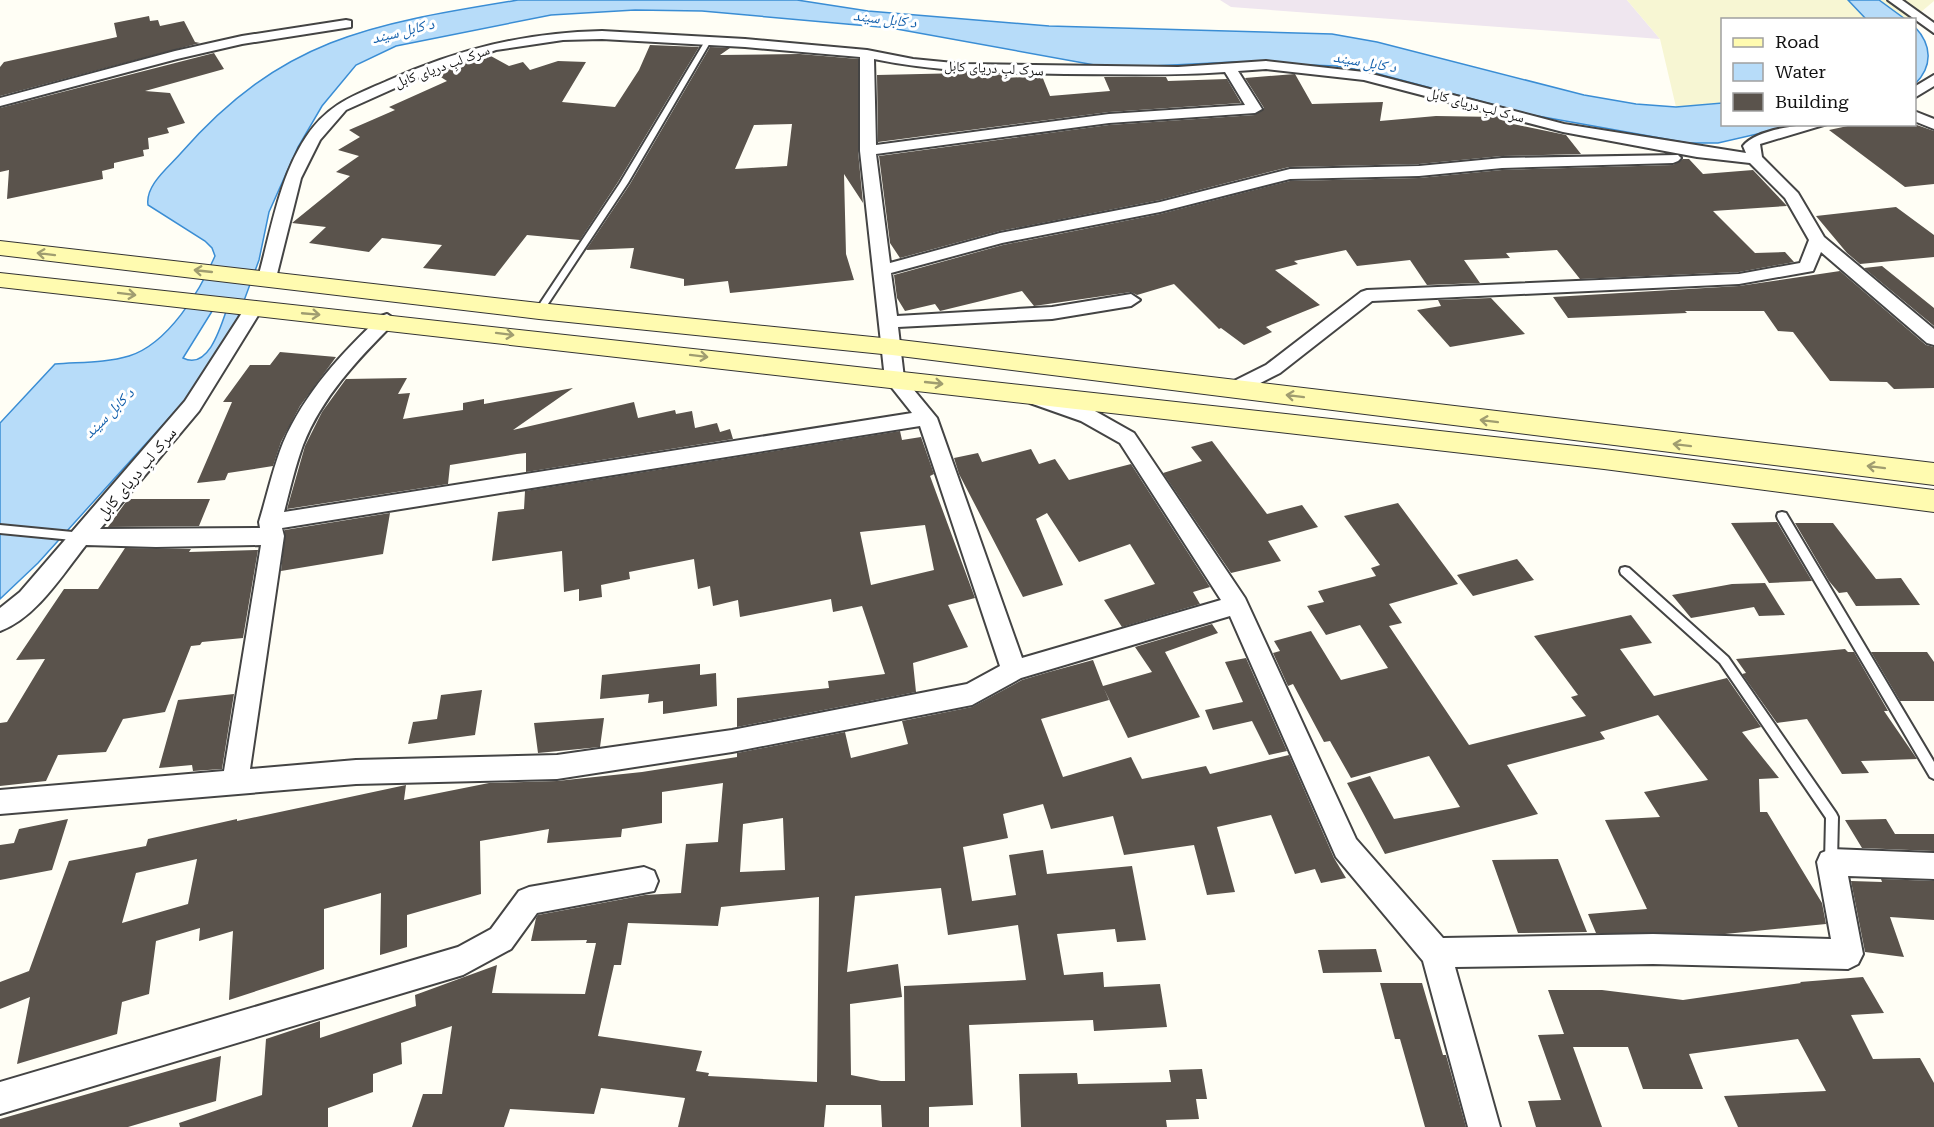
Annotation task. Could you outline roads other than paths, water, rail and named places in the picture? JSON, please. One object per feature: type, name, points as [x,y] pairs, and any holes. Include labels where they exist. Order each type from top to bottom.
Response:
[{"type":"main road","points":[[0,248],[539,311],[891,334],[1237,388],[1569,432],[1934,474]]},
{"type":"main road","points":[[0,280],[250,308],[387,320],[1021,392],[1934,501]]},
{"type":"street","points":[[1903,2],[1934,28]]},
{"type":"street","points":[[0,102],[175,55],[242,40],[346,24]]},
{"type":"street","name":"سرک لبِ دریای کابل","points":[[264,278],[293,178],[313,138],[341,107],[419,72],[495,46],[563,36],[602,35],[708,41],[867,54],[964,68],[1036,71],[1178,71],[1266,65],[1364,76],[1563,128],[1697,152],[1755,159]]},
{"type":"street","points":[[867,54],[868,151],[895,379],[927,418],[1014,670]]},
{"type":"street","points":[[868,151],[1074,120],[1177,110],[1255,109],[1229,67]]},
{"type":"street","points":[[1916,92],[1934,79]]},
{"type":"street","points":[[1916,116],[1934,125]]},
{"type":"street","points":[[1812,126],[1755,141],[1752,146],[1755,159],[1792,196],[1817,240],[1934,339]]},
{"type":"street","points":[[883,270],[1000,238],[1160,207],[1290,174],[1419,171],[1502,163],[1695,157],[1697,152]]},
{"type":"street","points":[[1237,388],[1273,369],[1367,296],[1739,279],[1807,267],[1817,240]]},
{"type":"street","points":[[891,334],[1052,314],[1131,300]]},
{"type":"street","name":"سرک لبِ دریای کابل","points":[[0,621],[28,600],[74,536],[192,406],[250,308]]},
{"type":"street","points":[[235,783],[272,529],[298,433],[325,388],[355,351],[387,320]]},
{"type":"street","points":[[1021,392],[1088,416],[1127,438],[1237,605],[1346,848],[1436,953],[1484,1127]]},
{"type":"street","points":[[74,536],[156,540],[272,529],[927,418]]},
{"type":"street","points":[[0,802],[356,772],[557,767],[732,741],[972,694],[1014,670],[1237,605]]},
{"type":"street","points":[[1436,953],[1653,948],[1848,954],[1831,862],[1934,866]]},
{"type":"street","points":[[0,1098],[463,960],[501,939],[530,901],[644,881]]},
{"type":"lane","points":[[539,311],[624,183],[708,41]]},
{"type":"lane","points":[[1782,516],[1934,773]]},
{"type":"lane","points":[[0,530],[74,536]]},
{"type":"lane","points":[[1625,571],[1724,660],[1832,817],[1831,862]]},
{"type":"water","name":"د کابل سيند","points":[[518,0],[797,0],[868,11],[1049,26],[1332,34],[1377,42],[1584,95],[1636,104],[1676,107],[1721,103],[1721,126],[1792,126],[1718,143],[1688,143],[1532,115],[1371,72],[1336,66],[1234,62],[1111,68],[891,28],[702,11],[635,10],[551,15],[396,46],[356,65],[322,106],[298,147],[269,212],[259,260],[231,336],[189,396],[38,563],[0,599],[0,423],[55,364],[102,361],[129,356],[157,340],[181,315],[201,285],[215,256],[212,248],[205,241],[148,205],[150,190],[154,183],[219,114],[256,84],[294,60],[333,42],[374,28]],"holes":[[[228,298],[230,300],[208,351],[201,357],[193,360],[183,358],[219,300]]]},
{"type":"water","points":[[1848,0],[1879,0],[1904,18],[1865,18]]},
{"type":"water","points":[[1916,28],[1925,41],[1928,56],[1921,77],[1916,83]]}]
